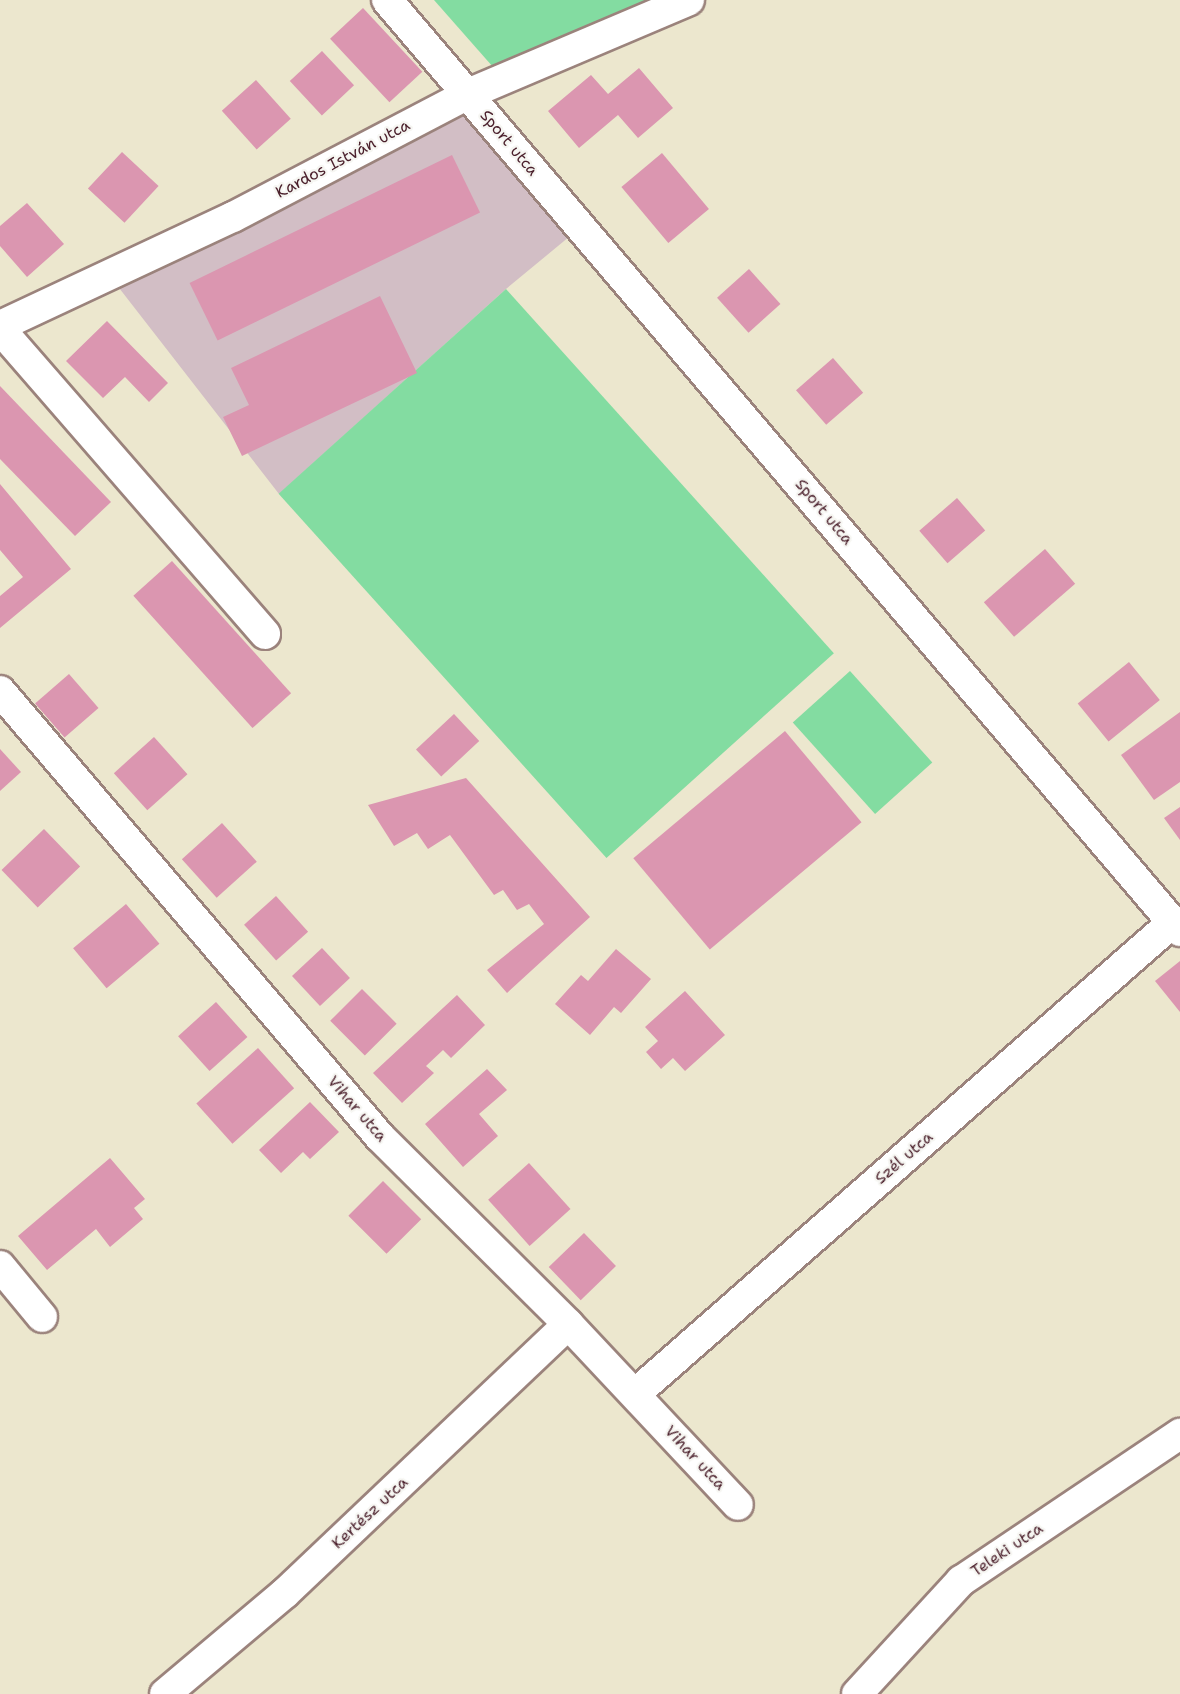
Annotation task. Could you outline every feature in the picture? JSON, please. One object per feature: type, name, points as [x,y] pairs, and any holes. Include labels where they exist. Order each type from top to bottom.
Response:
[{"type":"street","name":"Sport utca","points":[[387,0],[1177,926]]},
{"type":"street","name":"Kardos István utca","points":[[0,328],[233,217],[468,94],[689,0]]},
{"type":"street","points":[[0,328],[265,634]]},
{"type":"street","name":"Vihar utca","points":[[0,691],[380,1137],[568,1324],[738,1505]]},
{"type":"street","name":"Szél utca","points":[[636,1394],[1177,926]]},
{"type":"street","points":[[0,1266],[42,1317]]},
{"type":"street","name":"Kertész utca","points":[[165,1694],[285,1593],[568,1324]]},
{"type":"street","name":"Teleki utca","points":[[857,1694],[961,1581],[1180,1434]]},
{"type":"shaded area","points":[[468,94],[581,227],[506,289],[279,494],[109,275]]},
{"type":"green space","points":[[434,0],[653,0],[493,67]]},
{"type":"green space","points":[[506,289],[834,653],[606,858],[279,494]]},
{"type":"green space","points":[[850,671],[932,762],[875,814],[793,723]]},
{"type":"building","points":[[363,8],[422,72],[389,102],[330,39]]},
{"type":"building","points":[[322,51],[354,85],[322,115],[290,81]]},
{"type":"building","points":[[639,68],[673,108],[638,138],[618,115],[579,148],[548,111],[591,75],[608,94]]},
{"type":"building","points":[[256,80],[291,119],[257,149],[222,111]]},
{"type":"building","points":[[122,152],[159,186],[124,223],[88,189]]},
{"type":"building","points":[[662,153],[709,209],[668,243],[621,187]]},
{"type":"building","points":[[452,155],[480,213],[218,341],[190,283]]},
{"type":"building","points":[[27,203],[64,244],[27,277],[0,246],[0,226]]},
{"type":"building","points":[[749,269],[780,304],[748,333],[717,298]]},
{"type":"building","points":[[380,296],[417,373],[242,456],[223,417],[249,405],[231,368]]},
{"type":"building","points":[[107,321],[168,383],[149,402],[125,377],[103,398],[66,361]]},
{"type":"building","points":[[833,358],[863,393],[826,425],[796,390]]},
{"type":"building","points":[[0,386],[111,502],[75,536],[0,459]]},
{"type":"building","points":[[0,484],[71,569],[0,628],[0,596],[23,577],[0,550]]},
{"type":"building","points":[[957,498],[985,530],[947,563],[919,531]]},
{"type":"building","points":[[1045,549],[1075,584],[1014,637],[984,602]]},
{"type":"building","points":[[172,561],[291,693],[252,728],[133,596]]},
{"type":"building","points":[[1129,662],[1160,700],[1109,742],[1078,704]]},
{"type":"building","points":[[69,674],[99,708],[65,737],[35,704]]},
{"type":"building","points":[[1180,712],[1180,782],[1154,800],[1121,755]]},
{"type":"building","points":[[454,714],[479,741],[441,777],[416,749]]},
{"type":"building","points":[[785,731],[861,822],[710,949],[633,858]]},
{"type":"building","points":[[154,737],[187,774],[147,810],[114,773]]},
{"type":"building","points":[[0,749],[21,772],[0,791]]},
{"type":"building","points":[[466,778],[590,917],[507,993],[487,970],[544,924],[529,904],[517,910],[503,890],[494,895],[450,835],[428,849],[417,833],[394,846],[368,805]]},
{"type":"building","points":[[1180,807],[1180,840],[1164,818]]},
{"type":"building","points":[[222,823],[257,862],[217,898],[182,859]]},
{"type":"building","points":[[44,829],[80,866],[38,907],[2,870]]},
{"type":"building","points":[[276,896],[308,932],[276,960],[244,925]]},
{"type":"building","points":[[126,904],[159,944],[107,988],[73,948]]},
{"type":"building","points":[[322,948],[350,978],[320,1006],[292,976]]},
{"type":"building","points":[[616,949],[651,979],[621,1013],[614,1007],[590,1035],[555,1004],[581,975],[588,981]]},
{"type":"building","points":[[1180,961],[1180,1012],[1155,981]]},
{"type":"building","points":[[362,989],[397,1024],[365,1055],[330,1021]]},
{"type":"building","points":[[685,991],[725,1035],[685,1071],[673,1058],[661,1069],[646,1052],[658,1041],[645,1027]]},
{"type":"building","points":[[457,995],[485,1025],[451,1058],[443,1050],[426,1066],[434,1073],[402,1103],[373,1073]]},
{"type":"building","points":[[216,1002],[247,1037],[210,1071],[178,1036]]},
{"type":"building","points":[[258,1048],[294,1088],[232,1144],[196,1104]]},
{"type":"building","points":[[487,1069],[507,1090],[479,1114],[498,1136],[463,1167],[425,1124]]},
{"type":"building","points":[[310,1102],[339,1132],[310,1159],[303,1152],[281,1173],[259,1150]]},
{"type":"building","points":[[110,1158],[145,1199],[134,1208],[143,1219],[110,1247],[96,1229],[47,1270],[18,1236]]},
{"type":"building","points":[[529,1163],[570,1209],[530,1246],[488,1200]]},
{"type":"building","points":[[383,1181],[421,1219],[387,1254],[348,1216]]},
{"type":"building","points":[[584,1233],[616,1266],[581,1300],[549,1267]]}]
